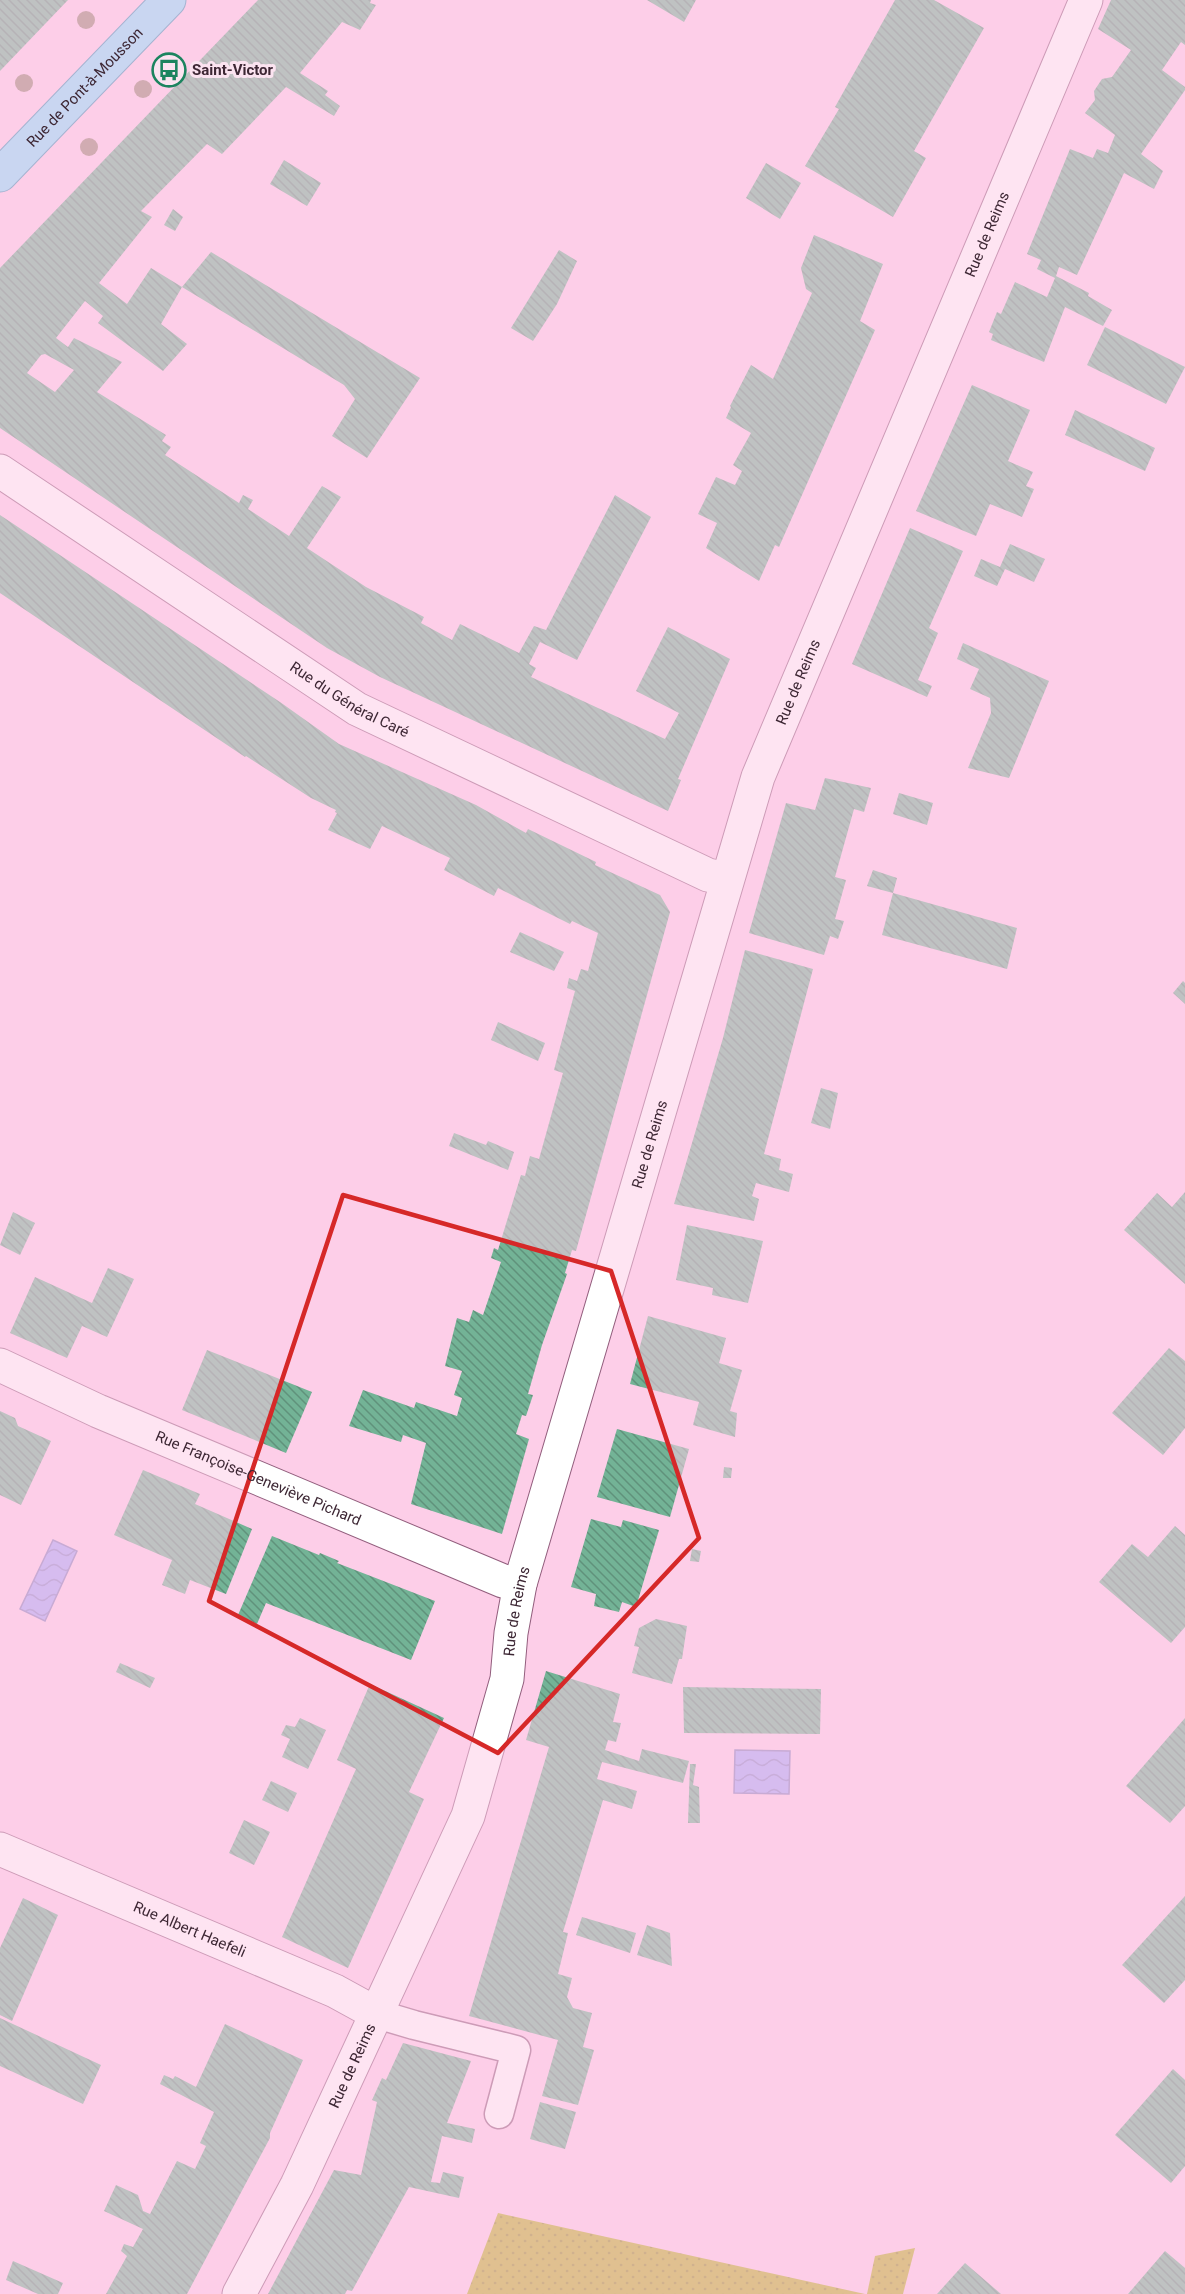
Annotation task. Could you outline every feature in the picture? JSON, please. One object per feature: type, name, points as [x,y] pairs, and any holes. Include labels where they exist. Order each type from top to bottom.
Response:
[{"type":"main road","name":"Rue de Pont-à-Mousson","points":[[0,175],[169,0]]},
{"type":"street","name":"Rue de Reims","points":[[239,2294],[297,2185],[468,1816],[507,1679],[511,1633],[520,1584],[758,777],[1086,0]]},
{"type":"street","name":"Rue du Général Caré","points":[[0,471],[357,709],[708,875],[727,879]]},
{"type":"street","name":"Rue Françoise-Geneviève Pichard","points":[[0,1365],[109,1416],[503,1581],[520,1584]]},
{"type":"street","name":"Rue Albert Haefeli","points":[[0,1849],[335,1991],[377,2014]]},
{"type":"lane","points":[[377,2014],[516,2050],[499,2114]]},
{"type":"highlighted area","points":[[343,1195],[611,1271],[699,1538],[498,1753],[209,1601]]},
{"type":"shaded area","points":[[498,2213],[865,2294],[467,2294]]},
{"type":"shaded area","points":[[915,2248],[903,2294],[867,2294],[875,2256]]},
{"type":"water","points":[[53,1540],[77,1551],[45,1621],[20,1609]]},
{"type":"water","points":[[735,1750],[790,1751],[789,1794],[734,1793]]},
{"type":"building","points":[[0,0],[68,0],[0,71]]},
{"type":"building","points":[[258,0],[371,0],[370,3],[376,5],[360,30],[342,22],[300,73],[328,91],[325,95],[340,106],[334,116],[286,87],[222,154],[207,144],[141,211],[152,217],[99,283],[127,304],[151,268],[182,287],[161,324],[187,344],[163,371],[98,323],[103,316],[85,301],[56,338],[68,347],[74,338],[122,362],[97,392],[166,435],[162,441],[171,447],[165,455],[239,503],[243,495],[253,500],[248,509],[289,536],[322,486],[341,497],[307,548],[366,587],[424,617],[421,623],[452,640],[460,624],[519,653],[534,626],[546,630],[615,495],[651,517],[577,660],[540,642],[529,664],[536,668],[531,677],[665,739],[679,713],[636,691],[668,627],[730,659],[678,779],[681,780],[668,811],[380,677],[327,648],[0,428],[0,268]],"holes":[[[45,354],[74,370],[55,392],[27,373],[41,355]]]},
{"type":"building","points":[[647,0],[696,0],[684,22]]},
{"type":"building","points":[[895,0],[934,0],[984,28],[914,151],[926,158],[893,217],[805,166],[839,109],[835,107]]},
{"type":"building","points":[[1111,0],[1185,0],[1185,45],[1181,42],[1162,70],[1185,87],[1185,90],[1141,154],[1163,171],[1154,189],[1124,173],[1077,275],[1059,267],[1056,276],[1089,293],[1088,296],[1112,310],[1103,326],[1065,307],[1044,362],[991,340],[993,334],[989,332],[997,312],[1001,314],[1015,282],[1047,297],[1055,278],[1037,269],[1041,260],[1027,254],[1070,149],[1093,158],[1097,149],[1108,153],[1115,135],[1085,113],[1095,100],[1094,91],[1102,79],[1112,77],[1131,50],[1098,29]]},
{"type":"building","points":[[284,160],[321,183],[307,206],[270,184]]},
{"type":"building","points":[[766,163],[801,183],[780,219],[746,198]]},
{"type":"building","points":[[173,209],[183,217],[175,231],[164,225]]},
{"type":"building","points":[[814,235],[883,264],[860,321],[875,330],[779,547],[775,545],[759,581],[706,548],[717,523],[698,514],[716,477],[735,485],[742,471],[733,465],[751,433],[726,418],[751,365],[773,379],[812,293],[806,289],[801,268]]},
{"type":"building","points":[[559,250],[577,261],[557,304],[533,341],[511,328]]},
{"type":"building","points":[[211,252],[420,378],[367,458],[332,436],[355,399],[344,385],[182,287]]},
{"type":"building","points":[[1105,327],[1185,367],[1166,404],[1087,365]]},
{"type":"building","points":[[972,385],[1030,410],[1008,461],[1033,472],[1026,486],[1034,489],[1022,517],[990,504],[976,536],[916,511]]},
{"type":"building","points":[[1075,410],[1155,448],[1145,471],[1065,435]]},
{"type":"building","points":[[0,515],[339,744],[476,805],[526,833],[528,829],[596,862],[595,865],[660,895],[670,912],[576,1251],[572,1250],[565,1273],[567,1274],[542,1345],[528,1394],[533,1395],[526,1416],[522,1415],[516,1434],[529,1439],[502,1534],[411,1504],[426,1443],[403,1435],[401,1442],[349,1426],[363,1390],[414,1408],[416,1402],[457,1416],[462,1398],[454,1395],[462,1371],[445,1366],[457,1318],[469,1322],[473,1310],[483,1315],[501,1262],[491,1258],[494,1248],[498,1250],[521,1175],[525,1176],[530,1156],[539,1159],[563,1073],[554,1070],[575,991],[567,988],[569,978],[577,981],[581,969],[588,971],[598,933],[572,921],[570,924],[498,888],[494,896],[444,870],[450,858],[382,826],[370,849],[328,830],[337,813],[336,810],[311,798],[245,757],[0,593]]},
{"type":"building","points":[[910,528],[963,551],[929,628],[938,633],[918,680],[932,686],[927,697],[852,664]]},
{"type":"building","points":[[1010,544],[1045,559],[1034,582],[1005,569],[997,586],[974,576],[981,559],[1000,567]]},
{"type":"building","points":[[963,643],[1049,681],[1009,778],[968,768],[991,713],[990,698],[970,689],[979,669],[957,659]]},
{"type":"building","points":[[825,778],[871,788],[864,812],[854,809],[835,877],[846,880],[835,919],[844,921],[838,939],[830,936],[824,955],[749,933],[786,803],[815,810]]},
{"type":"building","points":[[899,793],[933,803],[927,825],[893,814]]},
{"type":"building","points":[[873,870],[897,878],[893,893],[867,886]]},
{"type":"building","points":[[893,893],[1017,928],[1007,969],[882,935]]},
{"type":"building","points":[[520,932],[564,952],[554,971],[510,952]]},
{"type":"building","points":[[745,950],[813,969],[764,1154],[781,1159],[779,1170],[793,1174],[789,1192],[756,1183],[752,1196],[759,1199],[754,1221],[674,1204],[723,1038]]},
{"type":"building","points":[[1183,981],[1185,983],[1185,1004],[1173,993]]},
{"type":"building","points":[[498,1022],[545,1043],[538,1061],[491,1040]]},
{"type":"building","points":[[821,1088],[838,1093],[830,1129],[811,1123]]},
{"type":"building","points":[[454,1133],[486,1145],[488,1141],[514,1152],[508,1170],[449,1146]]},
{"type":"building","points":[[1185,1192],[1185,1284],[1124,1230],[1157,1193],[1172,1207]]},
{"type":"building","points":[[13,1212],[35,1223],[20,1255],[0,1245]]},
{"type":"building","points":[[687,1225],[763,1241],[748,1303],[712,1295],[713,1288],[676,1280]]},
{"type":"building","points":[[108,1268],[134,1279],[107,1337],[82,1326],[67,1358],[10,1333],[35,1277],[92,1303]]},
{"type":"building","points":[[648,1316],[726,1338],[719,1363],[742,1370],[730,1411],[737,1413],[735,1437],[693,1425],[699,1402],[630,1384]]},
{"type":"building","points":[[1169,1348],[1185,1361],[1185,1428],[1163,1455],[1112,1413]]},
{"type":"building","points":[[207,1350],[312,1392],[286,1453],[182,1410]]},
{"type":"building","points":[[0,1411],[15,1418],[18,1426],[51,1441],[21,1505],[0,1495]]},
{"type":"building","points":[[617,1429],[689,1449],[670,1517],[597,1497]]},
{"type":"building","points":[[724,1467],[732,1468],[731,1478],[723,1478]]},
{"type":"building","points":[[143,1470],[200,1494],[195,1504],[252,1529],[226,1594],[190,1580],[185,1594],[162,1585],[172,1560],[114,1535]]},
{"type":"building","points":[[591,1519],[621,1527],[623,1520],[659,1530],[636,1607],[622,1602],[619,1612],[594,1606],[596,1594],[571,1587]]},
{"type":"building","points":[[1175,1526],[1185,1535],[1185,1627],[1171,1643],[1099,1582],[1132,1544],[1148,1557]]},
{"type":"building","points":[[272,1536],[319,1555],[320,1553],[339,1561],[337,1563],[435,1601],[411,1660],[266,1603],[257,1624],[238,1615]]},
{"type":"building","points":[[692,1549],[701,1551],[699,1562],[690,1561]]},
{"type":"building","points":[[656,1619],[687,1626],[682,1659],[679,1659],[672,1684],[632,1673],[639,1647],[634,1646],[639,1628]]},
{"type":"building","points":[[120,1663],[155,1678],[150,1688],[116,1672]]},
{"type":"building","points":[[546,1671],[620,1694],[613,1722],[621,1723],[618,1735],[616,1742],[608,1740],[605,1750],[639,1761],[642,1749],[689,1761],[683,1783],[602,1762],[597,1779],[637,1791],[632,1809],[603,1800],[563,1932],[568,1933],[558,1974],[572,1978],[567,1997],[573,2008],[592,2013],[583,2047],[594,2050],[578,2105],[542,2096],[558,2040],[469,2016],[549,1747],[526,1740]]},
{"type":"building","points":[[370,1684],[444,1718],[409,1792],[424,1799],[348,1968],[282,1937],[356,1769],[337,1760]]},
{"type":"building","points":[[683,1687],[821,1689],[820,1734],[684,1733]]},
{"type":"building","points":[[300,1718],[326,1730],[308,1769],[282,1757],[290,1739],[281,1735],[286,1725],[295,1727]]},
{"type":"building","points":[[1185,1718],[1185,1806],[1170,1823],[1126,1786]]},
{"type":"building","points":[[690,1764],[696,1764],[693,1785],[699,1787],[700,1823],[688,1823]]},
{"type":"building","points":[[271,1781],[297,1793],[288,1812],[262,1800]]},
{"type":"building","points":[[244,1820],[270,1832],[254,1865],[229,1853]]},
{"type":"building","points":[[1185,1896],[1185,1980],[1164,2003],[1122,1965]]},
{"type":"building","points":[[23,1898],[58,1915],[12,2021],[0,2015],[0,1948]]},
{"type":"building","points":[[582,1917],[636,1933],[630,1953],[576,1935]]},
{"type":"building","points":[[647,1925],[670,1933],[672,1966],[637,1955]]},
{"type":"building","points":[[0,2018],[101,2065],[83,2104],[0,2066]]},
{"type":"building","points":[[225,2024],[303,2060],[270,2133],[270,2138],[187,2294],[106,2294],[127,2256],[121,2251],[124,2244],[133,2247],[143,2229],[104,2211],[116,2185],[138,2195],[143,2211],[150,2214],[177,2161],[195,2169],[206,2146],[200,2143],[214,2112],[160,2084],[164,2075],[173,2079],[175,2076],[196,2087]]},
{"type":"building","points":[[403,2043],[471,2061],[447,2123],[475,2129],[472,2143],[442,2136],[431,2182],[440,2183],[443,2172],[464,2177],[459,2198],[409,2187],[352,2291],[347,2290],[345,2294],[268,2294],[334,2170],[361,2175],[377,2102],[372,2100],[382,2078],[386,2080]]},
{"type":"building","points":[[1173,2069],[1185,2080],[1185,2166],[1171,2183],[1115,2135]]},
{"type":"building","points":[[540,2102],[576,2112],[565,2149],[530,2139]]},
{"type":"building","points":[[1165,2251],[1185,2268],[1185,2294],[1128,2294]]},
{"type":"building","points":[[13,2261],[63,2283],[58,2294],[38,2294],[6,2280]]},
{"type":"building","points":[[965,2263],[1001,2294],[937,2294]]},
{"type":"place","name":"Saint-Victor","points":[[169,70]]}]
